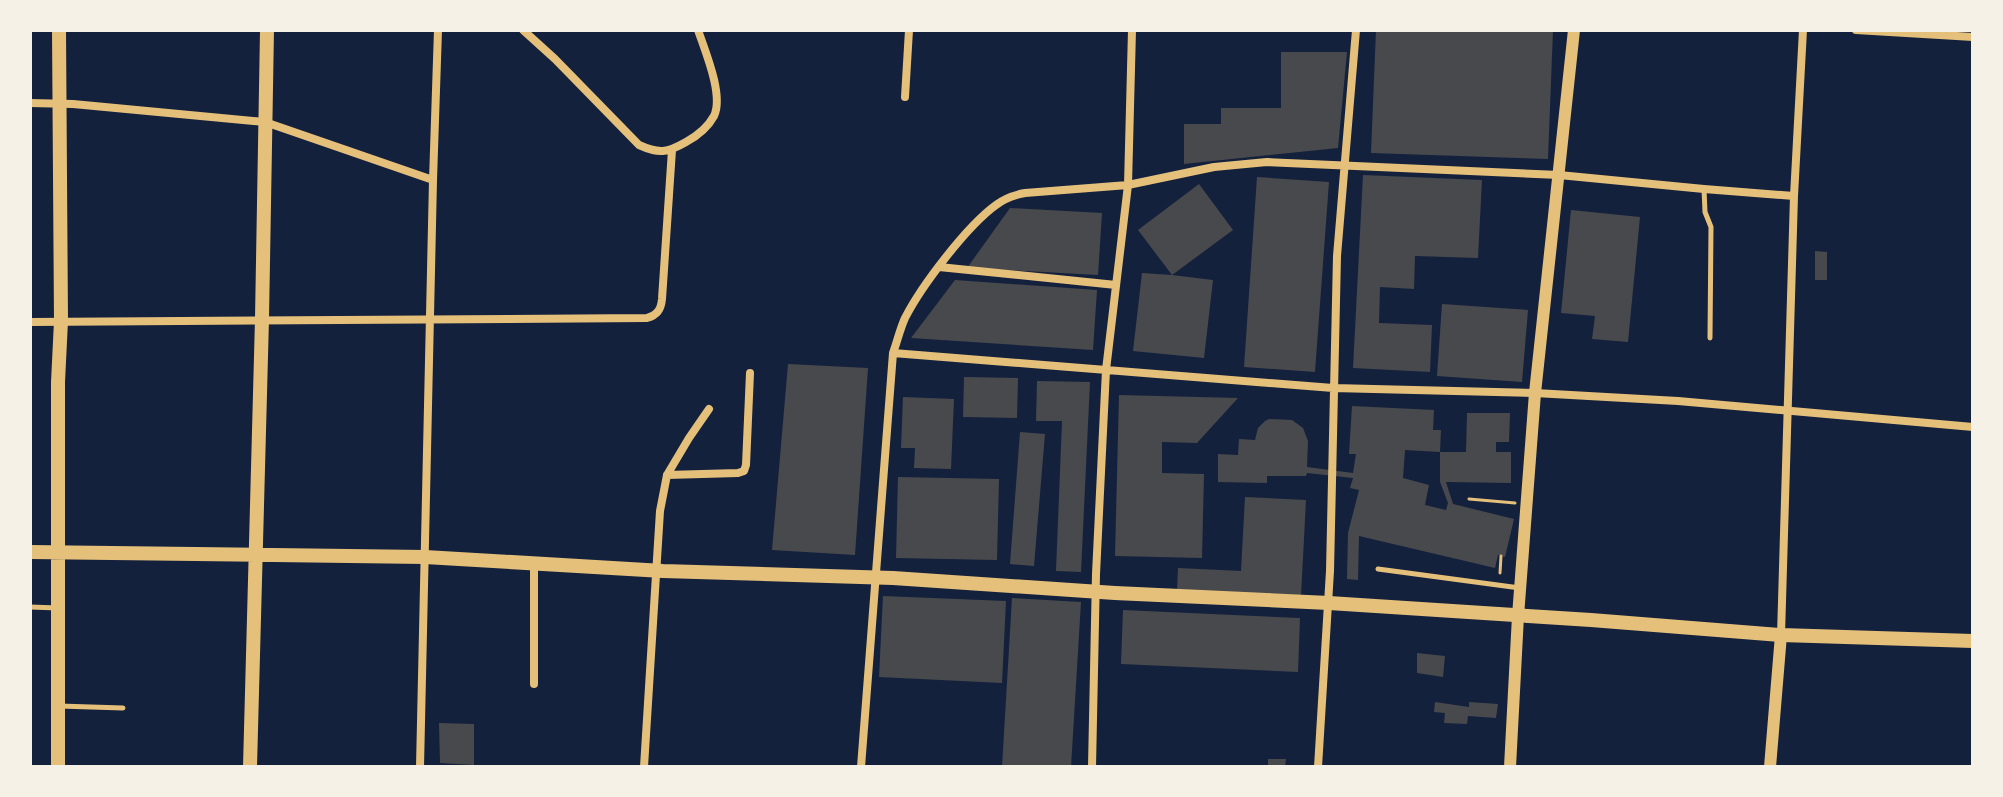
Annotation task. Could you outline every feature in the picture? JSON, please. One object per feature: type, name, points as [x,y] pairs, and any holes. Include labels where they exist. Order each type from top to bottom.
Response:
[{"type":"main road","points":[[58,767],[59,30]]},
{"type":"main road","points":[[250,767],[267,30]]},
{"type":"main road","points":[[30,552],[425,557],[1329,603],[1781,635],[1973,641]]},
{"type":"street","points":[[420,767],[438,30]]},
{"type":"street","points":[[523,30],[639,145],[655,152],[672,150],[691,139],[705,128],[715,114],[717,97],[713,76],[698,30]]},
{"type":"street","points":[[905,97],[909,30]]},
{"type":"street","points":[[1092,767],[1106,370],[1128,185],[1132,30]]},
{"type":"street","points":[[1318,767],[1329,603],[1337,256],[1356,30]]},
{"type":"street","points":[[1510,767],[1535,393],[1574,30]]},
{"type":"street","points":[[1770,767],[1781,635],[1794,196],[1803,30]]},
{"type":"street","points":[[1856,30],[1973,37]]},
{"type":"street","points":[[30,103],[265,122],[433,180]]},
{"type":"street","points":[[30,322],[647,318],[661,309],[672,150]]},
{"type":"street","points":[[861,767],[893,353],[903,322],[939,267],[983,217],[1011,196],[1128,185],[1241,163],[1267,162],[1559,175],[1794,196]]},
{"type":"street","points":[[939,267],[1116,285]]},
{"type":"street","points":[[893,353],[1333,388],[1535,393],[1678,401],[1973,427]]},
{"type":"street","points":[[667,475],[744,471],[750,373]]},
{"type":"street","points":[[644,767],[660,511],[667,475],[709,409]]},
{"type":"street","points":[[534,563],[534,684]]},
{"type":"lane","points":[[1704,189],[1705,212],[1711,227],[1710,338]]},
{"type":"lane","points":[[1378,569],[1521,588]]},
{"type":"lane","points":[[30,607],[59,608]]},
{"type":"lane","points":[[58,706],[123,708]]},
{"type":"path","points":[[1469,499],[1511,503]]},
{"type":"path","points":[[1499,585],[1501,556]]},
{"type":"building","points":[[1376,30],[1553,30],[1548,159],[1371,153]]},
{"type":"building","points":[[1281,52],[1347,52],[1338,148],[1184,164],[1184,124],[1221,124],[1221,108],[1281,108]]},
{"type":"building","points":[[1363,175],[1482,180],[1478,258],[1415,256],[1414,289],[1380,287],[1379,323],[1432,325],[1430,372],[1353,368]]},
{"type":"building","points":[[1257,177],[1329,182],[1315,372],[1244,367]]},
{"type":"building","points":[[1199,184],[1233,230],[1172,275],[1138,230]]},
{"type":"building","points":[[1010,208],[1102,213],[1098,275],[967,268]]},
{"type":"building","points":[[1571,210],[1640,217],[1628,342],[1592,339],[1595,316],[1561,313]]},
{"type":"building","points":[[1815,251],[1827,252],[1827,280],[1815,280]]},
{"type":"building","points":[[1142,273],[1213,280],[1204,358],[1133,351]]},
{"type":"building","points":[[955,280],[1097,290],[1093,350],[911,338]]},
{"type":"building","points":[[1442,304],[1528,310],[1522,382],[1437,376]]},
{"type":"building","points":[[788,364],[868,368],[855,555],[772,550]]},
{"type":"building","points":[[964,377],[1018,378],[1017,418],[963,417]]},
{"type":"building","points":[[1037,381],[1090,382],[1081,572],[1056,571],[1062,421],[1036,421]]},
{"type":"building","points":[[1119,395],[1238,398],[1197,443],[1162,442],[1162,473],[1204,474],[1202,558],[1115,556]]},
{"type":"building","points":[[903,397],[954,399],[951,469],[914,468],[915,448],[901,448]]},
{"type":"building","points":[[1352,406],[1434,410],[1433,430],[1441,430],[1440,452],[1466,452],[1467,413],[1510,413],[1509,442],[1496,442],[1496,452],[1511,452],[1511,483],[1446,482],[1453,504],[1514,519],[1505,557],[1498,555],[1495,568],[1359,536],[1358,580],[1347,579],[1348,533],[1359,490],[1350,488],[1353,478],[1307,473],[1306,476],[1267,476],[1267,483],[1218,482],[1218,454],[1238,455],[1239,439],[1255,440],[1258,428],[1269,419],[1292,420],[1303,428],[1308,441],[1307,467],[1353,473],[1356,454],[1349,454]],"holes":[[[1405,450],[1440,452],[1440,482],[1448,503],[1446,510],[1425,505],[1429,485],[1403,478]]]},
{"type":"building","points":[[1020,432],[1045,434],[1034,566],[1010,564]]},
{"type":"building","points":[[898,477],[999,479],[997,560],[896,558]]},
{"type":"building","points":[[1245,497],[1306,500],[1301,596],[1177,590],[1178,568],[1241,571]]},
{"type":"building","points":[[883,596],[1006,601],[1002,683],[879,677]]},
{"type":"building","points":[[1012,598],[1081,602],[1071,767],[1002,767]]},
{"type":"building","points":[[1123,610],[1300,618],[1298,672],[1121,664]]},
{"type":"building","points":[[1417,653],[1445,656],[1443,677],[1417,673]]},
{"type":"building","points":[[1435,702],[1469,707],[1469,702],[1498,704],[1496,718],[1468,716],[1467,724],[1444,723],[1445,713],[1434,712]]},
{"type":"building","points":[[439,723],[474,724],[474,765],[440,763]]},
{"type":"building","points":[[1268,759],[1286,759],[1285,767],[1268,767]]}]
